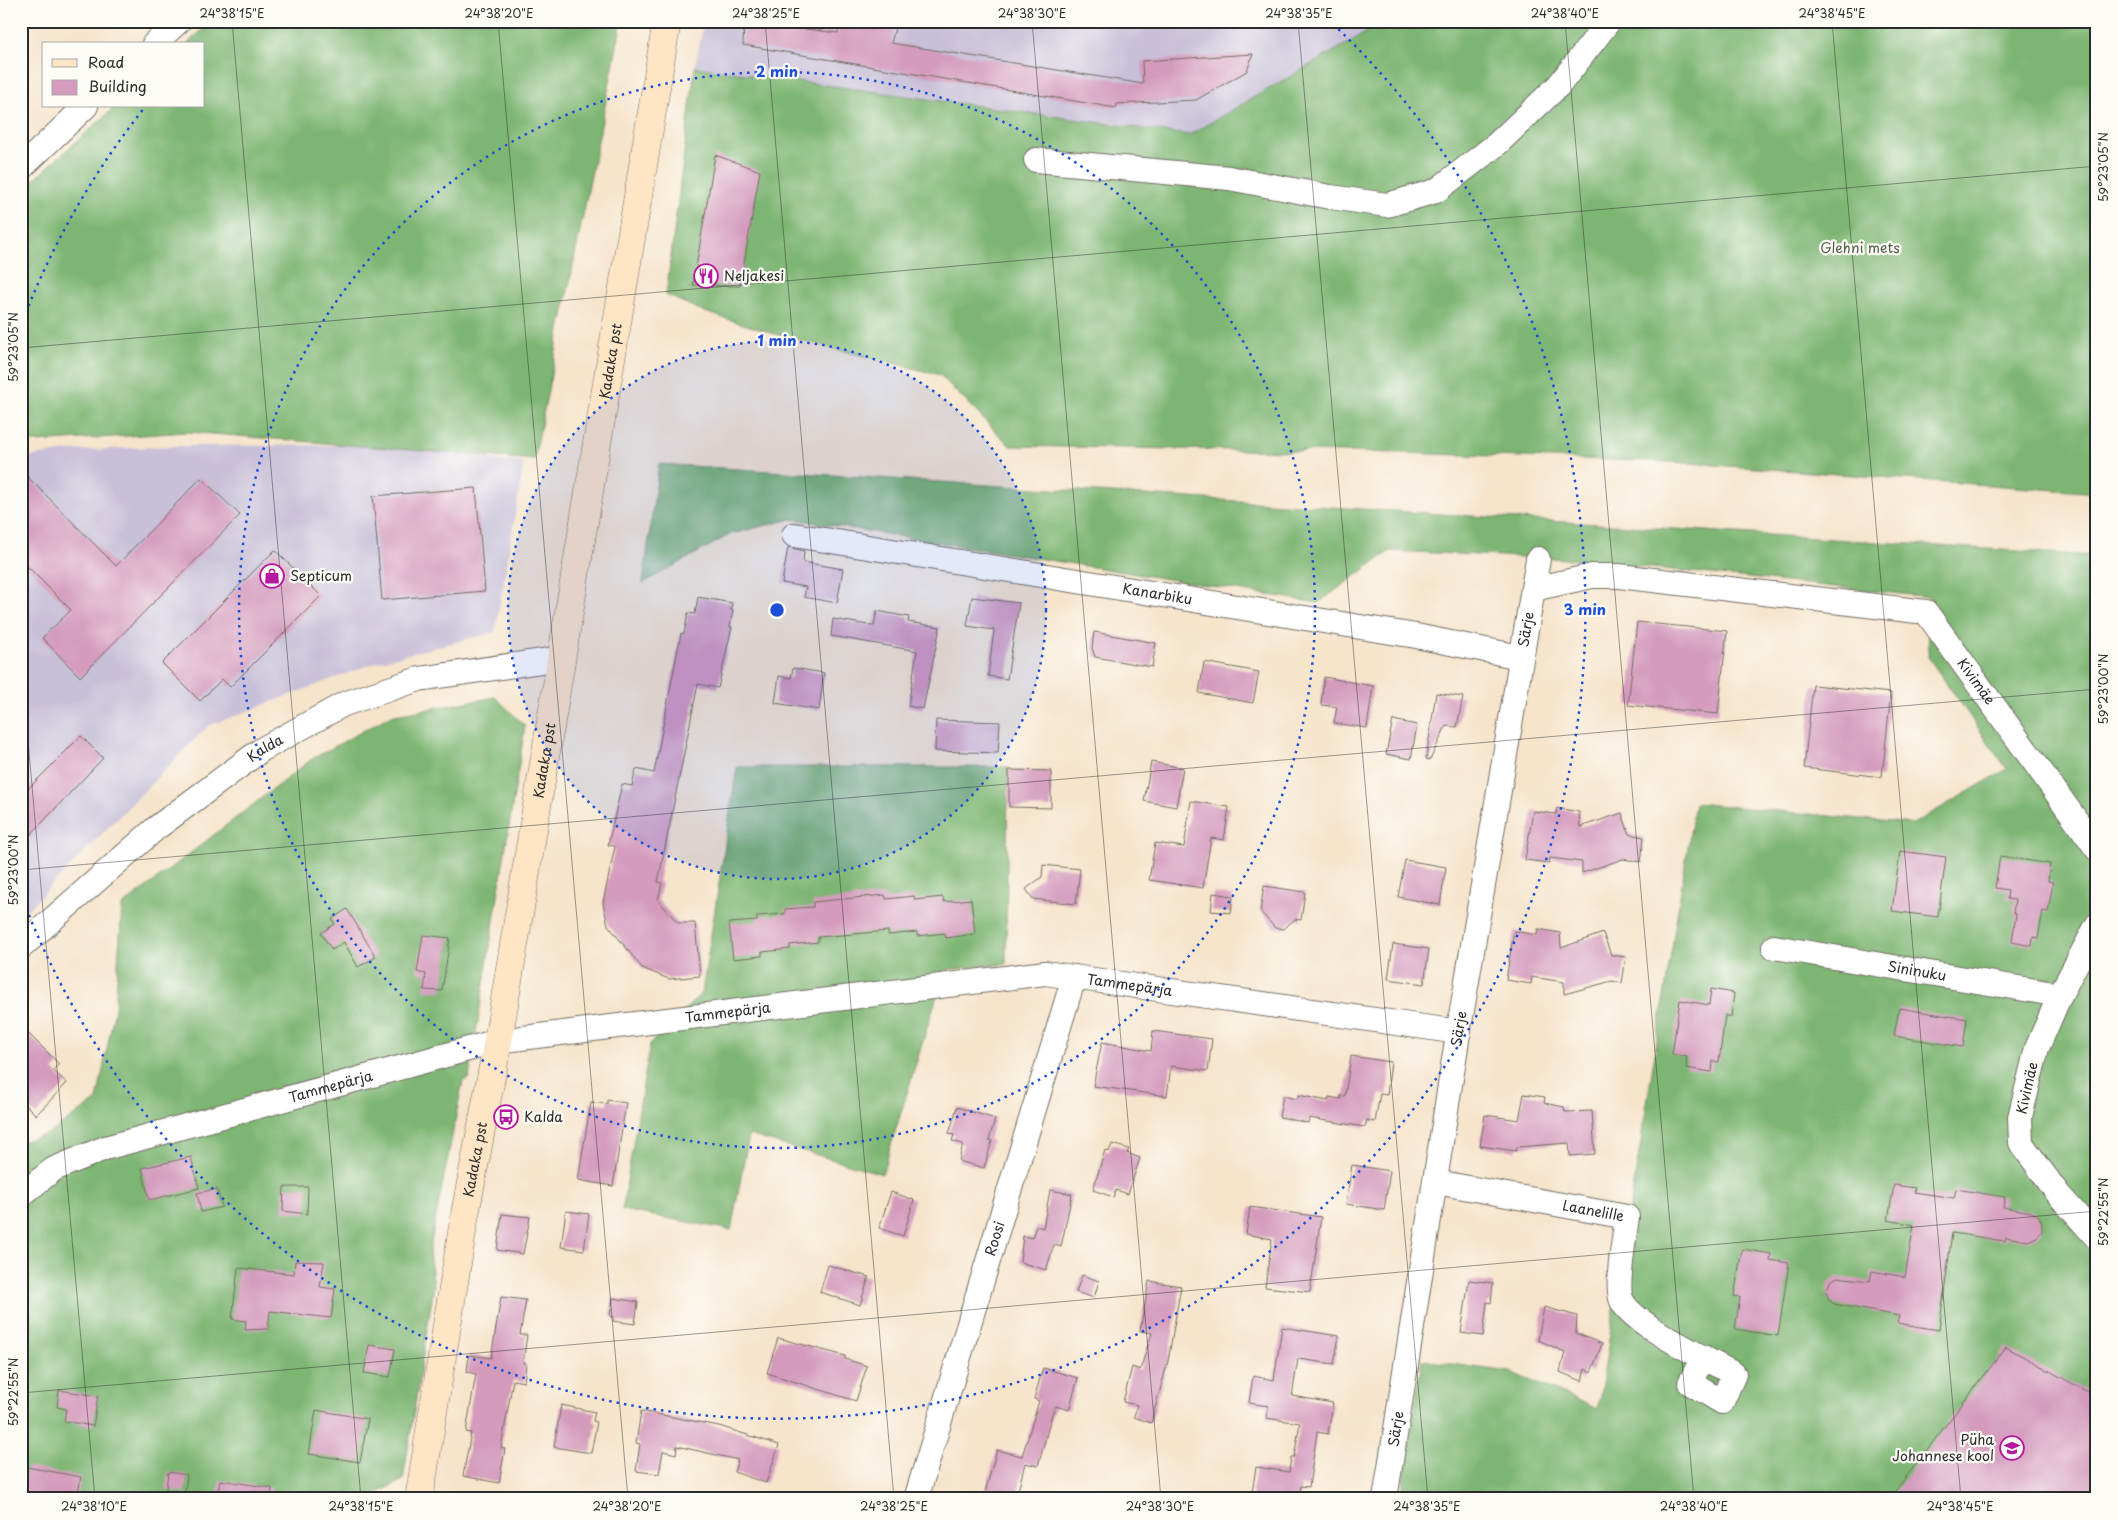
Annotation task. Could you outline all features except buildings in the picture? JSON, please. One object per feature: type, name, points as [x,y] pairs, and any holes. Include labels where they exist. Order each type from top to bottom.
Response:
[{"type":"main road","name":"Kadaka pst","points":[[419,1499],[465,1214],[498,1041],[667,21]]},
{"type":"street","points":[[156,42],[179,21]]},
{"type":"street","points":[[1036,160],[1229,178],[1387,206],[1436,191],[1497,144],[1559,86],[1609,21]]},
{"type":"street","points":[[21,168],[84,108]]},
{"type":"street","name":"Kanarbiku","points":[[794,535],[1406,634],[1520,657]]},
{"type":"street","name":"Särje","points":[[1384,1499],[1520,657],[1538,559]]},
{"type":"street","name":"Kivimäe","points":[[1533,588],[1592,576],[1619,576],[1926,612],[2097,849]]},
{"type":"street","name":"Kalda","points":[[21,947],[154,829],[261,750],[344,704],[419,679],[562,658]]},
{"type":"street","name":"Kivimäe","points":[[2097,925],[2060,995],[2037,1048],[2020,1117],[2021,1143],[2059,1194],[2097,1238]]},
{"type":"street","name":"Sininuku","points":[[1774,947],[2060,995]]},
{"type":"street","name":"Tammepärja","points":[[21,1195],[54,1169],[105,1148],[498,1041],[1045,973],[1459,1032]]},
{"type":"street","name":"Roosi","points":[[916,1499],[1074,978]]},
{"type":"street","name":"Laanelille","points":[[1436,1182],[1627,1217],[1620,1279],[1621,1301],[1642,1323],[1703,1357]]},
{"type":"shaded area","points":[[704,21],[1386,21],[1189,135],[695,67]]},
{"type":"shaded area","points":[[377,445],[524,463],[495,632],[377,662],[208,726],[21,916],[21,458],[68,451],[176,446]]},
{"type":"green space","points":[[212,21],[622,21],[534,460],[188,432],[21,443],[21,191],[114,108],[205,108],[205,42],[189,42]]},
{"type":"green space","name":"Glehni mets","points":[[1386,21],[2097,21],[2097,493],[1673,462],[1401,453],[1010,446],[940,375],[775,334],[705,312],[666,295],[695,67],[1189,135]]},
{"type":"green space","points":[[659,464],[2097,556],[2097,1499],[1401,1499],[1422,1360],[1510,1372],[1598,1409],[1695,803],[1913,824],[2007,769],[1928,657],[1930,597],[1567,559],[1390,551],[1318,603],[792,519],[731,534],[643,583]]},
{"type":"green space","points":[[495,697],[525,726],[469,1078],[463,1081],[429,1252],[434,1286],[403,1480],[366,1499],[21,1499],[21,1142],[50,1133],[97,1100],[115,1008],[122,906],[312,759],[390,716]]},
{"type":"green space","points":[[737,767],[1008,767],[1006,964],[945,970],[882,1174],[749,1135],[731,1230],[622,1210],[650,1044],[702,993]]},
{"type":"place","name":"Neljakesi","points":[[706,276]]},
{"type":"place","name":"Septicum","points":[[272,576]]},
{"type":"place","name":"Kalda","points":[[506,1117]]},
{"type":"place","name":"Püha Johannese kool","points":[[2012,1448]]}]
